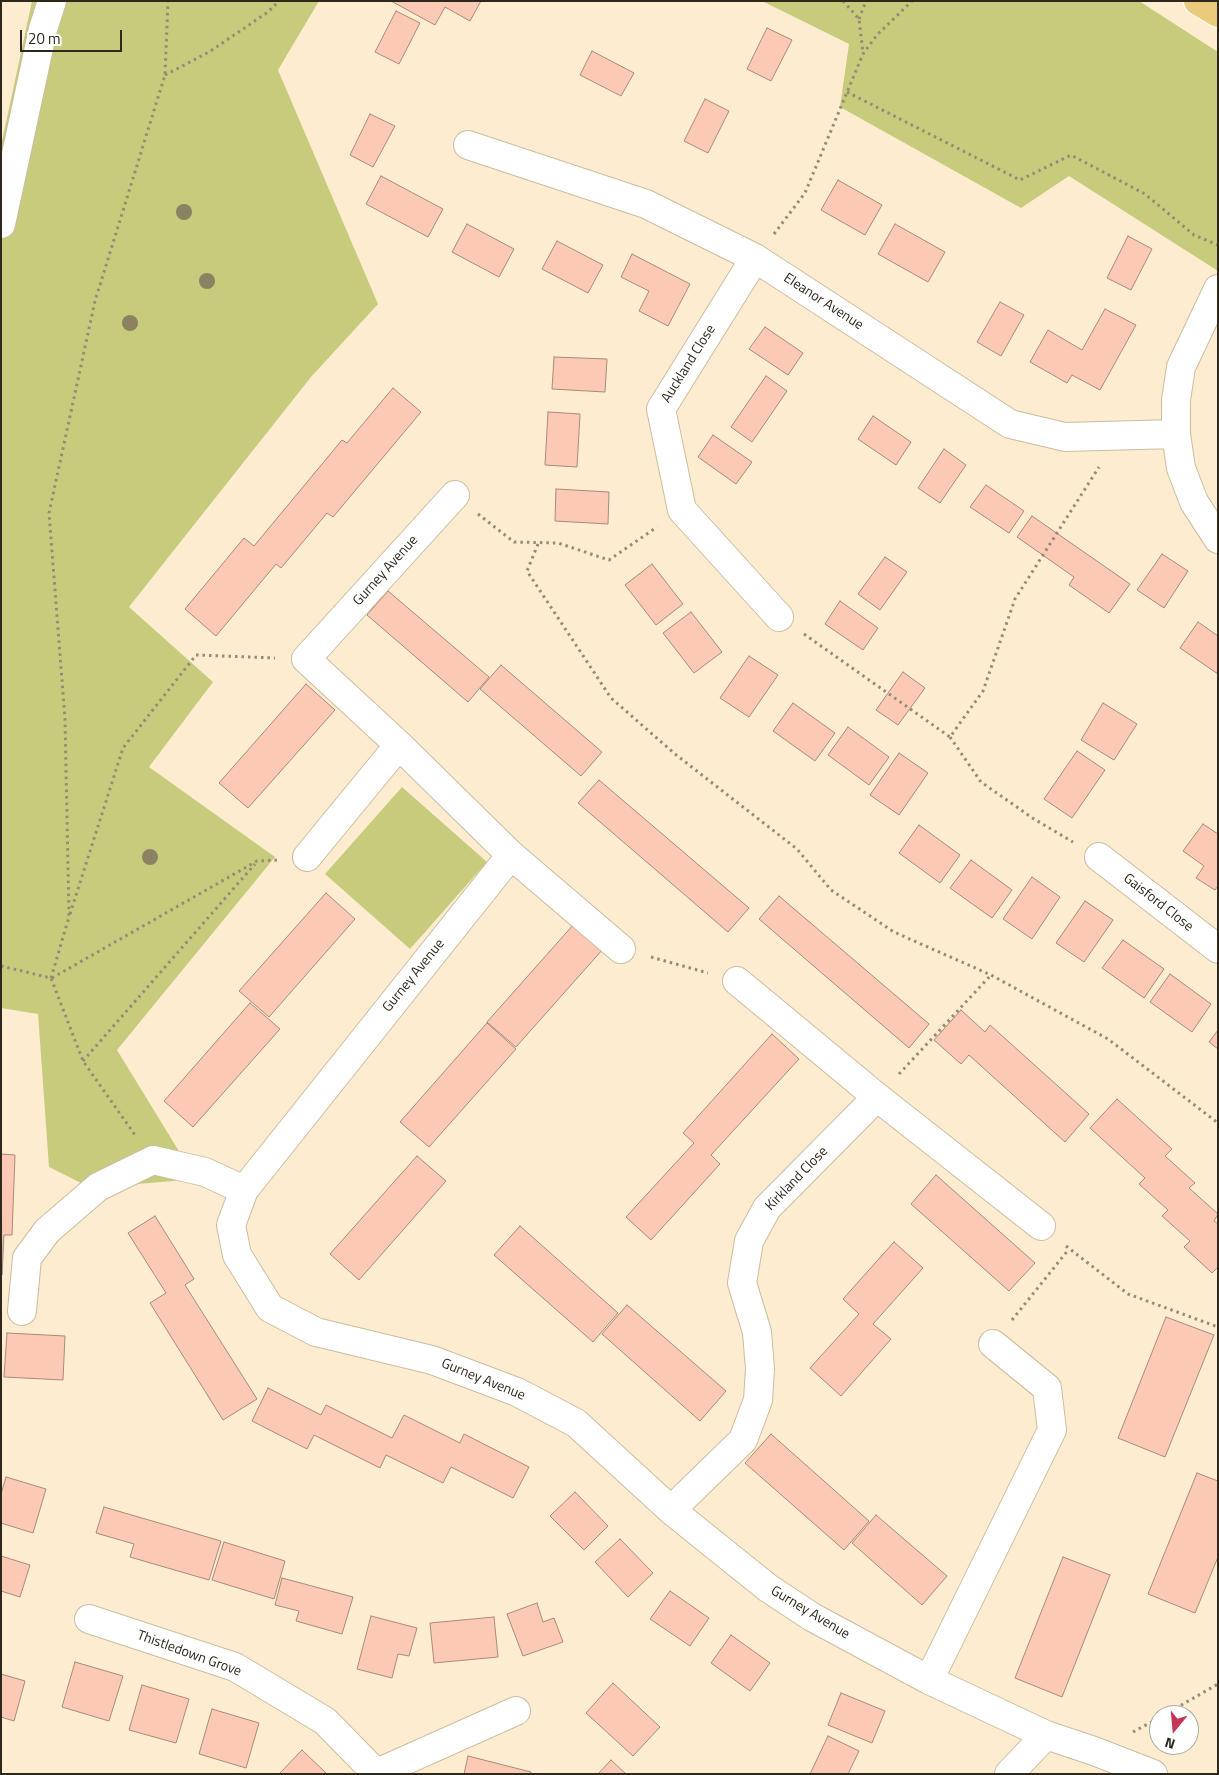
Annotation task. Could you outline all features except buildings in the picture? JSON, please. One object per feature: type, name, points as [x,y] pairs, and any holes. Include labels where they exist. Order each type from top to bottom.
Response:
[{"type":"main road","points":[[1198,1],[1218,13]]},
{"type":"street","points":[[1,224],[11,138],[52,1]]},
{"type":"street","name":"Eleanor Avenue","points":[[468,145],[646,204],[755,258],[1010,424],[1064,437],[1176,434]]},
{"type":"street","name":"Auckland Close","points":[[682,510],[661,409],[755,258]]},
{"type":"street","points":[[1218,289],[1181,367],[1176,400],[1176,434],[1181,468],[1194,502],[1218,539]]},
{"type":"street","name":"Gurney Avenue","points":[[306,659],[455,495]]},
{"type":"street","points":[[682,510],[779,617]]},
{"type":"street","points":[[306,659],[399,745],[511,855],[621,949]]},
{"type":"street","points":[[307,858],[399,745]]},
{"type":"street","name":"Gurney Avenue","points":[[511,855],[244,1190],[231,1225],[237,1255],[270,1308],[316,1332],[432,1360],[517,1392],[576,1423],[671,1510],[768,1588],[812,1617],[929,1680],[1046,1735],[1153,1774]]},
{"type":"street","name":"Gaisford Close","points":[[1099,857],[1218,949]]},
{"type":"street","points":[[737,981],[877,1097],[1041,1226]]},
{"type":"street","name":"Kirkland Close","points":[[671,1510],[743,1440],[758,1400],[760,1369],[756,1332],[742,1283],[749,1241],[767,1208],[877,1097]]},
{"type":"street","points":[[22,1311],[27,1258],[47,1231],[98,1186],[153,1160],[204,1172],[244,1190]]},
{"type":"street","points":[[929,1680],[1052,1430],[1047,1388],[993,1344]]},
{"type":"street","name":"Thistledown Grove","points":[[88,1619],[236,1667],[325,1721],[377,1774]]},
{"type":"street","points":[[377,1774],[516,1711]]},
{"type":"street","points":[[1008,1774],[1046,1735]]},
{"type":"path","points":[[69,917],[65,719],[49,512],[94,301],[165,75],[168,1]]},
{"type":"path","points":[[165,75],[209,52],[268,12],[279,1]]},
{"type":"path","points":[[843,1],[859,19]]},
{"type":"path","points":[[863,54],[859,19],[866,1]]},
{"type":"path","points":[[755,258],[805,193],[863,54],[877,35],[912,1]]},
{"type":"path","points":[[847,92],[1020,180],[1071,154],[1145,194],[1194,235],[1218,245]]},
{"type":"path","points":[[950,736],[983,690],[1015,599],[1118,437]]},
{"type":"path","points":[[455,495],[514,542],[558,543],[609,560],[682,510]]},
{"type":"path","points":[[538,544],[527,571],[611,698],[675,754],[797,849],[831,890],[894,932],[991,975],[1108,1039],[1218,1123]]},
{"type":"path","points":[[779,617],[950,736],[981,782],[1034,820],[1099,857]]},
{"type":"path","points":[[153,1160],[82,1061],[51,978],[69,917],[123,748],[196,655],[306,659]]},
{"type":"path","points":[[1,966],[51,978],[257,861],[307,858]]},
{"type":"path","points":[[82,1061],[257,861]]},
{"type":"path","points":[[621,949],[737,981]]},
{"type":"path","points":[[877,1097],[991,975]]},
{"type":"path","points":[[1041,1226],[1128,1294],[1218,1327]]},
{"type":"path","points":[[993,1344],[1069,1249]]},
{"type":"path","points":[[1181,1705],[1218,1684]]},
{"type":"green space","points":[[32,1],[319,1],[278,70],[378,304],[311,377],[129,607],[213,682],[149,767],[275,857],[117,1050],[196,1179],[91,1188],[49,1167],[38,1014],[1,1008],[1,146]]},
{"type":"green space","points":[[762,1],[1139,1],[1218,52],[1218,271],[1069,176],[1021,208],[840,107],[849,44]]},
{"type":"green space","points":[[402,787],[487,862],[410,949],[325,874]]}]
